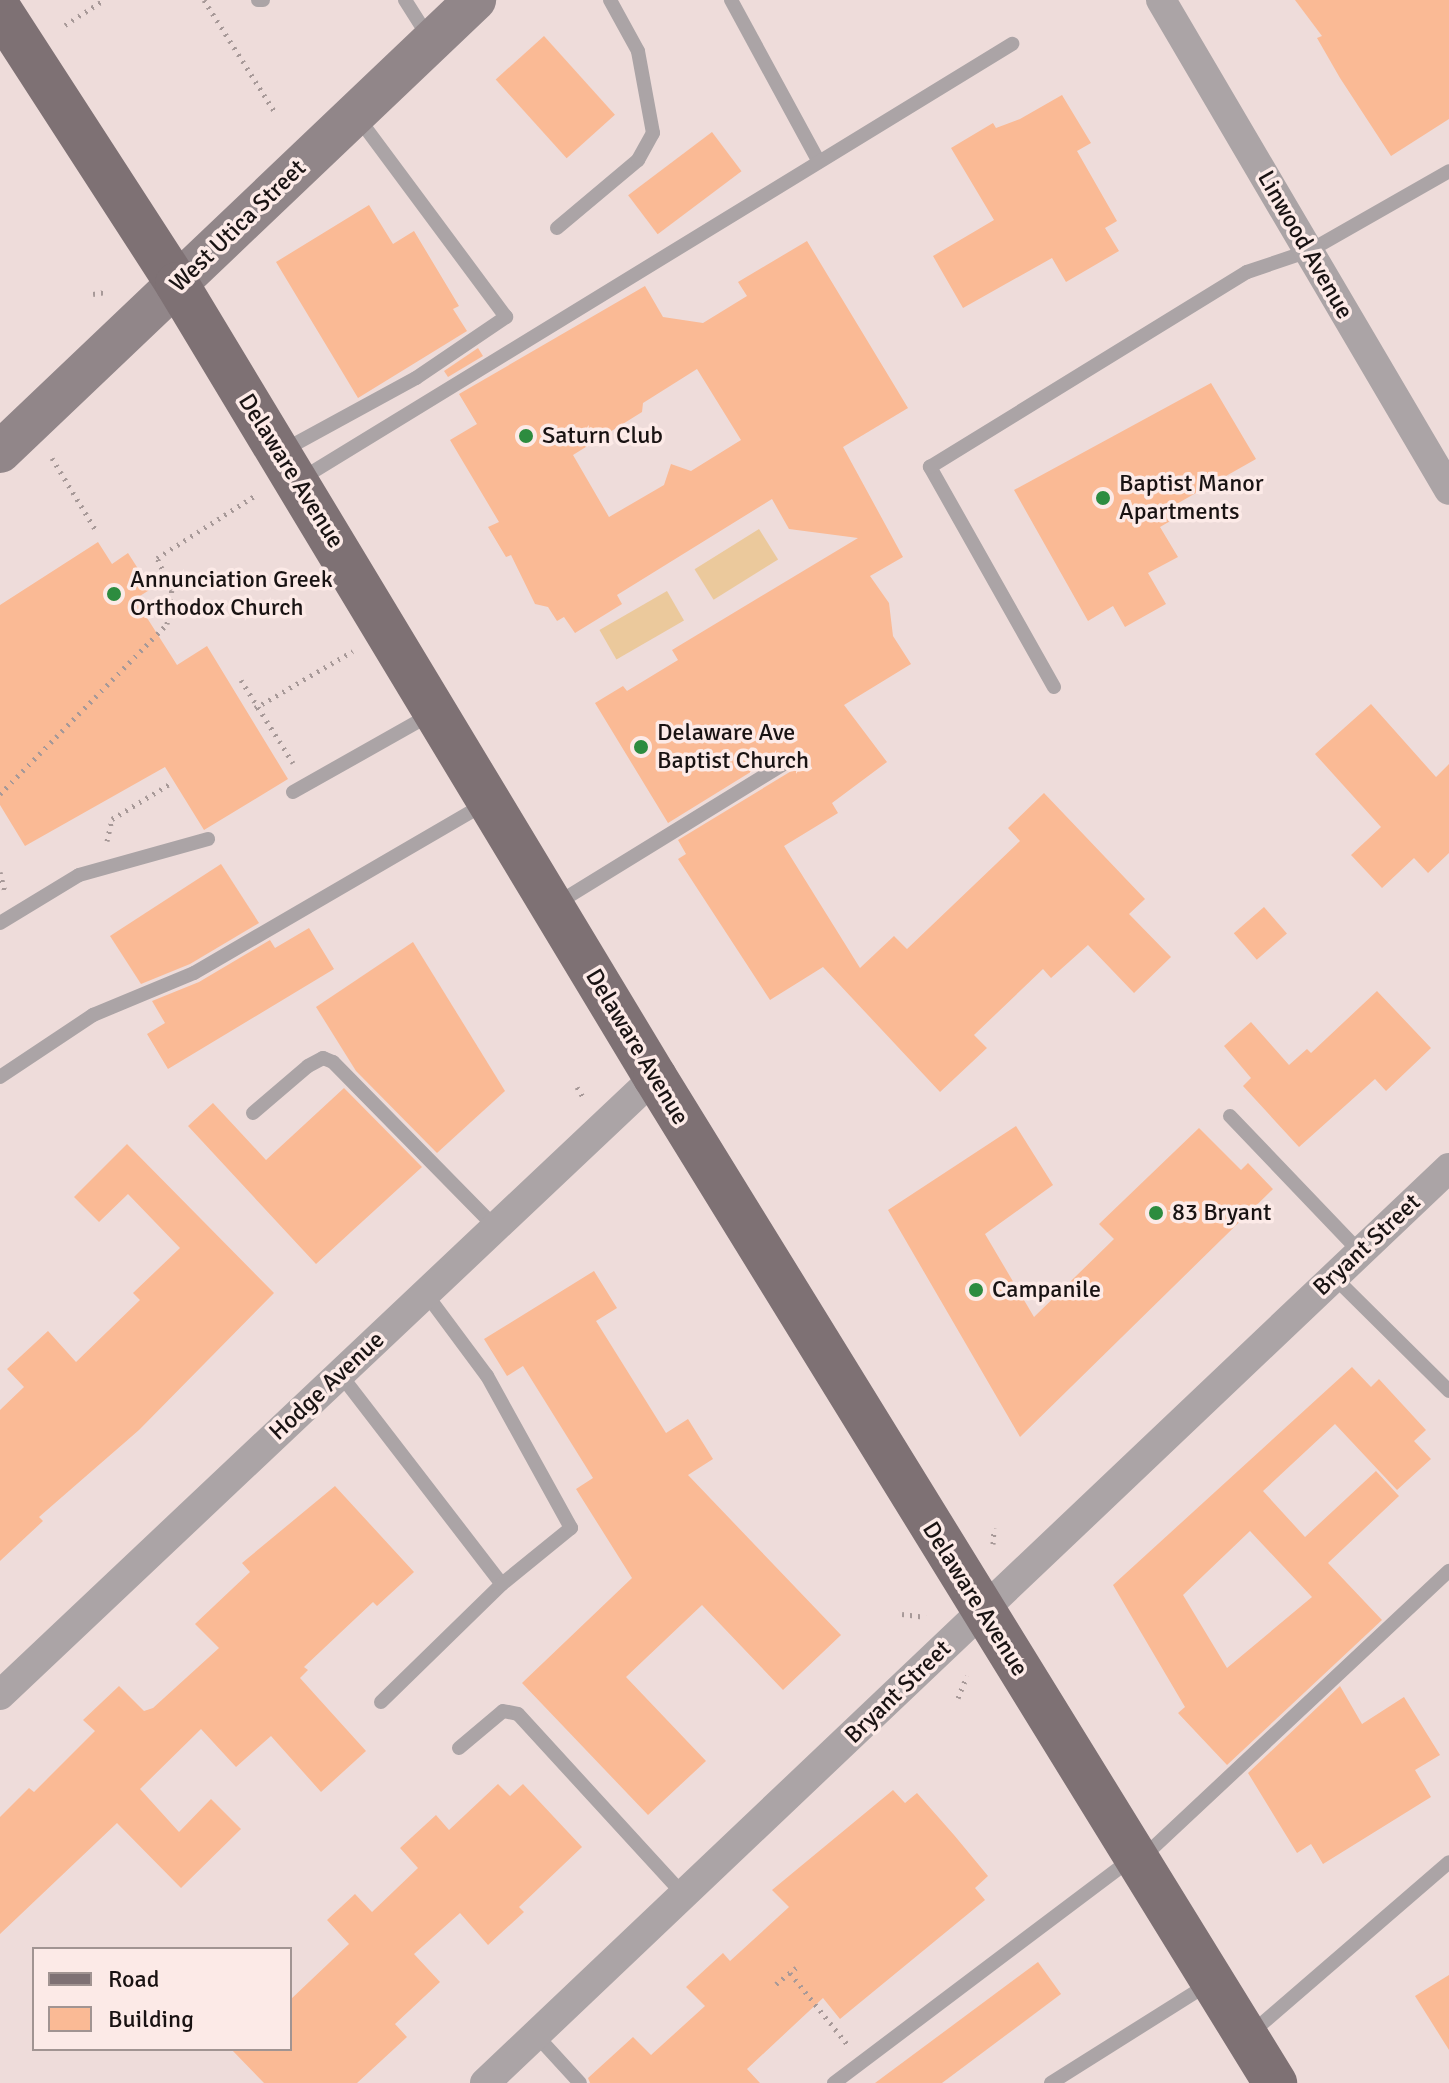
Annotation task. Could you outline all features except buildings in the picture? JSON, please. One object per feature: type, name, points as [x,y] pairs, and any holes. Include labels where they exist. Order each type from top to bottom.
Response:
[{"type":"main road","name":"Delaware Avenue","points":[[0,10],[177,284],[655,1077],[1275,2083]]},
{"type":"street","name":"West Utica Street","points":[[0,452],[475,0]]},
{"type":"street","name":"Linwood Avenue","points":[[1161,0],[1449,490]]},
{"type":"street","name":"Hodge Avenue","points":[[0,1695],[655,1077]]},
{"type":"street","name":"Bryant Street","points":[[485,2083],[1449,1168]]},
{"type":"lane","points":[[405,0],[431,42]]},
{"type":"lane","points":[[557,228],[638,160],[653,133],[638,51],[610,0]]},
{"type":"lane","points":[[731,0],[819,162]]},
{"type":"lane","points":[[288,467],[819,162],[1012,44]]},
{"type":"lane","points":[[288,467],[506,317],[355,115]]},
{"type":"lane","points":[[1054,687],[930,467],[1247,272],[1309,251],[1449,171]]},
{"type":"lane","points":[[293,792],[437,711]]},
{"type":"lane","points":[[553,906],[788,761]]},
{"type":"lane","points":[[0,1077],[93,1015],[194,973],[490,801]]},
{"type":"lane","points":[[0,923],[79,875],[208,839]]},
{"type":"lane","points":[[253,1113],[308,1066],[323,1058],[333,1062],[495,1227]]},
{"type":"lane","points":[[1230,1116],[1360,1252]]},
{"type":"lane","points":[[1334,1277],[1449,1391]]},
{"type":"lane","points":[[381,1702],[502,1584],[571,1528],[487,1376],[426,1294]]},
{"type":"lane","points":[[340,1374],[502,1584]]},
{"type":"lane","points":[[834,2083],[1136,1859],[1449,1571]]},
{"type":"lane","points":[[459,1748],[503,1711],[518,1714],[684,1895]]},
{"type":"lane","points":[[1247,2037],[1449,1862]]},
{"type":"lane","points":[[1051,2083],[1212,1981]]},
{"type":"lane","points":[[536,2035],[580,2083]]},
{"type":"path","points":[[65,25],[104,0]]},
{"type":"path","points":[[204,0],[276,114]]},
{"type":"path","points":[[93,294],[106,292]]},
{"type":"path","points":[[49,455],[97,532]]},
{"type":"path","points":[[0,794],[167,624],[172,590],[157,558],[248,500]]},
{"type":"path","points":[[257,707],[345,655]]},
{"type":"path","points":[[241,680],[298,771]]},
{"type":"path","points":[[112,819],[171,783]]},
{"type":"path","points":[[577,1087],[584,1098]]},
{"type":"path","points":[[993,1544],[994,1528]]},
{"type":"path","points":[[902,1614],[926,1617]]},
{"type":"path","points":[[958,1698],[967,1676]]},
{"type":"path","points":[[776,1984],[796,1968]]},
{"type":"path","points":[[790,1973],[838,2032]]},
{"type":"shaded area","points":[[759,529],[778,560],[714,600],[695,569]]},
{"type":"shaded area","points":[[667,591],[684,620],[616,659],[599,630]]},
{"type":"place","name":"Saturn Club","points":[[526,436]]},
{"type":"place","name":"Baptist Manor Apartments","points":[[1103,498]]},
{"type":"place","name":"Annunciation Greek Orthodox Church","points":[[114,594]]},
{"type":"place","name":"Delaware Ave Baptist Church","points":[[641,747]]},
{"type":"place","name":"83 Bryant","points":[[1156,1213]]},
{"type":"place","name":"Campanile","points":[[976,1290]]}]
